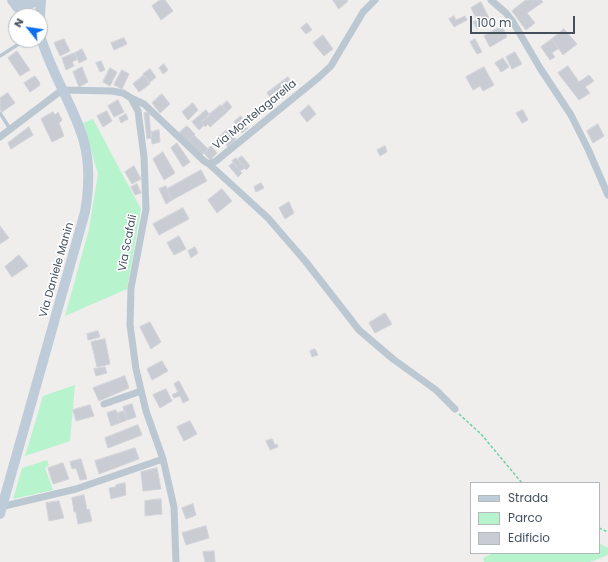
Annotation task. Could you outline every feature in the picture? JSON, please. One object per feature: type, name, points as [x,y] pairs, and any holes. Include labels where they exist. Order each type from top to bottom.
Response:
[{"type":"main road","points":[[13,0],[30,4],[40,0]]},
{"type":"main road","points":[[13,0],[19,8]]},
{"type":"main road","name":"Via Daniele Manin","points":[[1,509],[86,212],[88,158],[84,142],[78,124],[45,48]]},
{"type":"street","name":"Via Montelagarella","points":[[131,98],[144,104],[209,164],[216,161],[331,66],[364,12],[375,0]]},
{"type":"street","points":[[491,0],[506,13],[513,22],[540,68],[571,115],[608,195]]},
{"type":"street","points":[[0,137],[62,90],[112,91],[122,93],[131,98]]},
{"type":"street","name":"Via Scafali","points":[[131,98],[138,111],[144,157],[146,209],[131,288],[130,325],[136,369],[146,411],[163,459],[174,507],[176,562]]},
{"type":"street","points":[[209,164],[268,218],[359,330],[393,359],[436,390],[455,409]]},
{"type":"street","points":[[104,404],[141,390]]},
{"type":"street","points":[[1,509],[76,489],[163,459]]},
{"type":"lane","points":[[0,56],[12,48]]},
{"type":"lane","points":[[0,113],[11,129]]},
{"type":"path","points":[[455,409],[481,434],[521,482]]},
{"type":"green space","points":[[93,119],[141,209],[127,289],[65,316],[89,229],[98,174],[83,123]]},
{"type":"green space","points":[[75,385],[70,441],[25,456],[43,396]]},
{"type":"green space","points":[[47,460],[49,465],[45,468],[53,490],[13,499],[22,468]]},
{"type":"green space","points":[[600,544],[608,548],[608,555],[590,562],[484,562],[483,558],[491,554],[600,554]]},
{"type":"building","points":[[160,0],[165,0],[173,11],[161,20],[152,6]]},
{"type":"building","points":[[333,0],[347,0],[348,1],[339,9]]},
{"type":"building","points":[[526,0],[541,0],[543,2],[527,13],[535,23],[526,30],[512,11]]},
{"type":"building","points":[[481,2],[491,22],[477,29],[473,22],[477,20],[471,8]]},
{"type":"building","points":[[454,16],[456,20],[465,16],[467,20],[454,27],[449,19]]},
{"type":"building","points":[[307,23],[312,30],[306,34],[301,28]]},
{"type":"building","points":[[502,26],[507,37],[490,47],[484,36]]},
{"type":"building","points":[[564,29],[577,44],[563,55],[552,39]]},
{"type":"building","points":[[323,35],[333,49],[324,56],[313,43]]},
{"type":"building","points":[[124,38],[127,44],[114,50],[111,43]]},
{"type":"building","points":[[64,39],[70,51],[60,56],[54,43]]},
{"type":"building","points":[[475,39],[482,52],[477,54],[470,42]]},
{"type":"building","points":[[552,39],[559,48],[552,53],[555,57],[550,60],[541,47]]},
{"type":"building","points":[[82,49],[87,59],[79,63],[75,53]]},
{"type":"building","points":[[17,51],[30,70],[20,76],[8,58]]},
{"type":"building","points":[[515,52],[522,64],[512,69],[506,57]]},
{"type":"building","points":[[75,53],[78,59],[72,62],[74,66],[66,70],[62,58]]},
{"type":"building","points":[[503,58],[509,67],[501,72],[495,63]]},
{"type":"building","points":[[101,61],[105,70],[100,72],[96,63]]},
{"type":"building","points":[[164,64],[168,70],[163,74],[159,68]]},
{"type":"building","points":[[568,66],[579,82],[589,75],[594,81],[585,87],[590,93],[579,100],[558,73]]},
{"type":"building","points":[[82,67],[88,82],[79,87],[73,72]]},
{"type":"building","points":[[484,67],[494,85],[483,91],[480,86],[473,90],[466,77]]},
{"type":"building","points":[[110,68],[117,72],[110,86],[103,82]]},
{"type":"building","points":[[150,69],[156,77],[149,83],[143,74]]},
{"type":"building","points":[[122,70],[129,74],[122,89],[114,85]]},
{"type":"building","points":[[144,75],[150,84],[139,92],[133,84]]},
{"type":"building","points":[[35,76],[40,83],[39,86],[30,92],[24,83]]},
{"type":"building","points":[[288,77],[295,87],[275,104],[267,93]]},
{"type":"building","points":[[8,93],[15,103],[2,112],[0,109],[0,98]]},
{"type":"building","points":[[162,94],[170,104],[160,113],[152,103]]},
{"type":"building","points":[[118,100],[124,112],[114,117],[108,106]]},
{"type":"building","points":[[227,101],[232,107],[227,112],[222,106]]},
{"type":"building","points":[[193,103],[198,110],[188,120],[182,112]]},
{"type":"building","points":[[221,105],[227,112],[217,121],[211,113]]},
{"type":"building","points":[[309,105],[316,114],[307,122],[300,113]]},
{"type":"building","points":[[206,110],[210,115],[201,122],[204,125],[199,130],[192,122]]},
{"type":"building","points":[[523,110],[528,120],[522,123],[516,113]]},
{"type":"building","points":[[107,111],[112,121],[103,127],[97,116]]},
{"type":"building","points":[[53,112],[55,115],[58,112],[62,120],[59,123],[64,136],[52,142],[41,119]]},
{"type":"building","points":[[149,112],[151,138],[147,139],[144,113]]},
{"type":"building","points":[[211,113],[217,121],[210,127],[208,124],[205,127],[201,122]]},
{"type":"building","points":[[126,114],[128,119],[121,123],[119,118]]},
{"type":"building","points":[[241,116],[248,128],[242,133],[234,122]]},
{"type":"building","points":[[598,124],[604,136],[593,143],[587,131]]},
{"type":"building","points":[[187,126],[195,134],[187,142],[179,133]]},
{"type":"building","points":[[29,127],[33,135],[11,149],[8,143]]},
{"type":"building","points":[[228,129],[236,139],[228,147],[220,136]]},
{"type":"building","points":[[159,130],[160,142],[152,144],[151,132]]},
{"type":"building","points":[[194,135],[208,149],[201,156],[187,142]]},
{"type":"building","points":[[177,143],[190,162],[183,167],[171,148]]},
{"type":"building","points":[[211,146],[217,153],[210,160],[204,153]]},
{"type":"building","points":[[385,146],[387,152],[380,156],[377,150]]},
{"type":"building","points":[[163,152],[175,173],[164,180],[153,159]]},
{"type":"building","points":[[242,156],[250,166],[246,170],[238,159]]},
{"type":"building","points":[[236,158],[245,168],[240,171],[232,161]]},
{"type":"building","points":[[233,163],[242,173],[238,177],[229,166]]},
{"type":"building","points":[[134,166],[141,179],[132,184],[125,172]]},
{"type":"building","points":[[201,170],[207,181],[172,200],[167,189]]},
{"type":"building","points":[[261,183],[264,188],[256,192],[254,187]]},
{"type":"building","points":[[137,184],[141,193],[135,195],[131,187]]},
{"type":"building","points":[[166,186],[172,200],[166,204],[159,189]]},
{"type":"building","points":[[222,189],[232,201],[217,213],[208,200]]},
{"type":"building","points":[[289,202],[294,213],[285,219],[279,208]]},
{"type":"building","points":[[183,208],[189,219],[159,235],[153,224]]},
{"type":"building","points":[[0,226],[9,238],[0,244]]},
{"type":"building","points":[[179,236],[186,249],[174,255],[167,243]]},
{"type":"building","points":[[195,247],[198,253],[191,258],[188,251]]},
{"type":"building","points":[[19,255],[28,266],[12,277],[5,267]]},
{"type":"building","points":[[385,313],[392,324],[375,333],[369,323]]},
{"type":"building","points":[[150,322],[161,342],[151,349],[140,327]]},
{"type":"building","points":[[98,331],[100,337],[88,340],[87,334]]},
{"type":"building","points":[[105,339],[110,364],[97,367],[91,342]]},
{"type":"building","points":[[315,349],[318,355],[312,357],[310,351]]},
{"type":"building","points":[[162,361],[168,371],[152,380],[147,369]]},
{"type":"building","points":[[105,367],[107,373],[96,376],[94,369]]},
{"type":"building","points":[[125,376],[129,388],[99,401],[93,388]]},
{"type":"building","points":[[179,381],[189,400],[183,403],[180,396],[174,398],[172,395],[178,392],[174,384]]},
{"type":"building","points":[[166,389],[172,401],[160,408],[153,395]]},
{"type":"building","points":[[132,404],[136,417],[127,420],[123,407]]},
{"type":"building","points":[[90,405],[94,416],[76,421],[73,410]]},
{"type":"building","points":[[116,410],[120,423],[111,426],[107,413]]},
{"type":"building","points":[[124,411],[127,420],[120,423],[117,413]]},
{"type":"building","points":[[190,421],[197,434],[184,441],[177,427]]},
{"type":"building","points":[[138,425],[142,435],[108,448],[105,438]]},
{"type":"building","points":[[272,439],[278,447],[270,450],[266,441]]},
{"type":"building","points":[[135,448],[139,459],[99,474],[95,461]]},
{"type":"building","points":[[81,459],[87,479],[80,480],[76,468],[72,469],[70,462]]},
{"type":"building","points":[[63,463],[69,479],[53,484],[48,468]]},
{"type":"building","points":[[157,468],[161,489],[143,491],[141,472]]},
{"type":"building","points":[[125,483],[126,495],[111,499],[109,488]]},
{"type":"building","points":[[84,495],[87,510],[89,509],[92,521],[78,524],[72,498]]},
{"type":"building","points":[[161,499],[162,514],[145,516],[145,501]]},
{"type":"building","points":[[59,501],[64,518],[49,521],[46,503]]},
{"type":"building","points":[[193,504],[196,515],[186,519],[182,508]]},
{"type":"building","points":[[206,526],[209,538],[186,545],[182,533]]},
{"type":"building","points":[[214,551],[215,562],[205,562],[203,552]]}]
